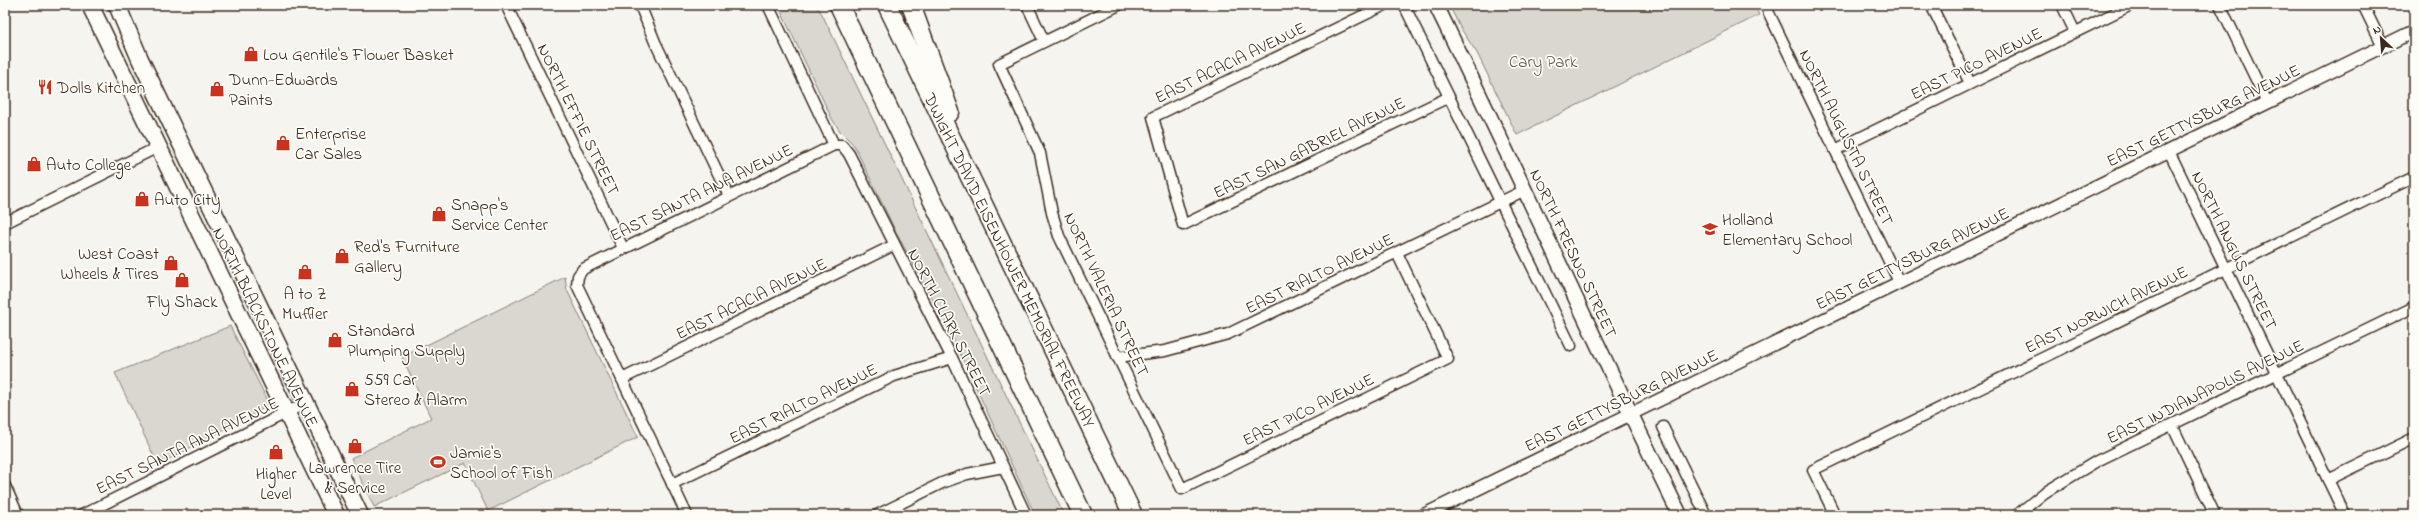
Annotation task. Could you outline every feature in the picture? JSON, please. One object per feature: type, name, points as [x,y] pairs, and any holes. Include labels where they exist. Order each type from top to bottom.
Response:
[{"type":"highway","points":[[826,5],[848,50],[926,184]]},
{"type":"highway","points":[[839,5],[926,184],[1083,515]]},
{"type":"highway","name":"DWIGHT DAVID EISENHOWER MEMORIAL FREEWAY","points":[[887,5],[983,201],[1133,515]]},
{"type":"highway","points":[[911,5],[983,201]]},
{"type":"main road","name":"NORTH BLACKSTONE AVENUE","points":[[90,5],[336,515]]},
{"type":"main road","name":"NORTH BLACKSTONE AVENUE","points":[[117,5],[140,59],[177,137],[360,515]]},
{"type":"main road","name":"NORTH FRESNO STREET","points":[[1436,5],[1630,414],[1680,515]]},
{"type":"main road","points":[[104,35],[121,48],[162,132],[167,136],[177,137]]},
{"type":"main road","points":[[158,147],[167,148],[174,153],[200,205],[214,212]]},
{"type":"street","name":"NORTH EFFIE STREET","points":[[506,5],[623,248]]},
{"type":"street","points":[[640,5],[655,42],[729,196]]},
{"type":"street","name":"NORTH CLARK STREET","points":[[768,5],[838,145],[849,154],[952,358],[1026,515]]},
{"type":"street","points":[[1027,5],[1044,41],[1119,5]]},
{"type":"street","name":"EAST ACACIA AVENUE","points":[[1183,225],[1153,117],[1385,5]]},
{"type":"street","points":[[1404,5],[1571,346]]},
{"type":"street","name":"NORTH AUGUSTA STREET","points":[[1765,5],[1899,282]]},
{"type":"street","points":[[1931,5],[1970,83]]},
{"type":"street","points":[[2062,5],[2075,32]]},
{"type":"street","name":"EAST PICO AVENUE","points":[[1835,150],[2131,5]]},
{"type":"street","points":[[2220,5],[2267,102]]},
{"type":"street","points":[[2363,5],[2383,46]]},
{"type":"street","name":"EAST GETTYSBURG AVENUE","points":[[1424,515],[2414,31]]},
{"type":"street","name":"NORTH VALERIA STREET","points":[[1044,41],[999,64],[1040,153],[1052,213],[1059,236],[1182,489]]},
{"type":"street","name":"EAST SAN GABRIEL AVENUE","points":[[1183,225],[1449,97]]},
{"type":"street","name":"EAST SANTA ANA AVENUE","points":[[622,379],[577,285],[578,276],[582,269],[729,196],[838,145]]},
{"type":"street","points":[[5,221],[158,147]]},
{"type":"street","name":"NORTH ANGUS STREET","points":[[2169,151],[2345,515]]},
{"type":"street","name":"EAST NORWICH AVENUE","points":[[1835,515],[1813,470],[2414,177]]},
{"type":"street","name":"EAST RIALTO AVENUE","points":[[1117,357],[1165,351],[1228,334],[1525,190]]},
{"type":"street","name":"EAST ACACIA AVENUE","points":[[622,379],[894,245]]},
{"type":"street","name":"EAST PICO AVENUE","points":[[1182,489],[1448,359],[1397,253]]},
{"type":"street","name":"EAST INDIANAPOLIS AVENUE","points":[[2017,515],[2044,493],[2070,476],[2172,424],[2414,307]]},
{"type":"street","name":"EAST RIALTO AVENUE","points":[[672,484],[894,376],[952,358]]},
{"type":"street","points":[[622,379],[687,515]]},
{"type":"street","name":"EAST SANTA ANA AVENUE","points":[[82,515],[287,414],[306,403]]},
{"type":"street","points":[[2172,424],[2215,515]]},
{"type":"street","points":[[1663,427],[1706,515]]},
{"type":"street","points":[[2328,480],[2414,438]]},
{"type":"street","points":[[877,515],[942,483],[967,474],[1003,466]]},
{"type":"street","points":[[5,486],[18,515]]},
{"type":"green space","points":[[778,5],[816,5],[822,14],[1064,515],[1035,515],[952,336],[896,232],[854,145],[840,131],[832,119]]},
{"type":"green space","name":"Cary Park","points":[[1449,5],[1754,5],[1759,15],[1517,135],[1477,53],[1461,29]]},
{"type":"green space","points":[[565,277],[567,290],[638,437],[488,511],[465,463],[374,507],[351,458],[431,418],[402,357]]},
{"type":"green space","points":[[230,326],[268,401],[268,406],[158,465],[115,373]]},
{"type":"place","name":"Lou Gentile's Flower Basket","points":[[251,54]]},
{"type":"place","name":"Dolls Kitchen","points":[[45,87]]},
{"type":"place","name":"Dunn-Edwards Paints","points":[[217,89]]},
{"type":"place","name":"Enterprise Car Sales","points":[[283,143]]},
{"type":"place","name":"Auto College","points":[[34,164]]},
{"type":"place","name":"Auto City","points":[[142,199]]},
{"type":"place","name":"Snapp's Service Center","points":[[439,214]]},
{"type":"place","name":"Holland Elementary School","points":[[1710,229]]},
{"type":"place","name":"Red's Furniture Gallery","points":[[342,256]]},
{"type":"place","name":"West Coast Wheels & Tires","points":[[171,263]]},
{"type":"place","name":"A to Z Muffler","points":[[305,272]]},
{"type":"place","name":"Fly Shack","points":[[182,280]]},
{"type":"place","name":"Standard Plumping Supply","points":[[335,340]]},
{"type":"place","name":"559 Car Stereo & Alarm","points":[[352,389]]},
{"type":"place","name":"Lawrence Tire & Service","points":[[355,446]]},
{"type":"place","name":"Higher Level","points":[[276,452]]},
{"type":"place","name":"Jamie's School of Fish","points":[[438,462]]}]
